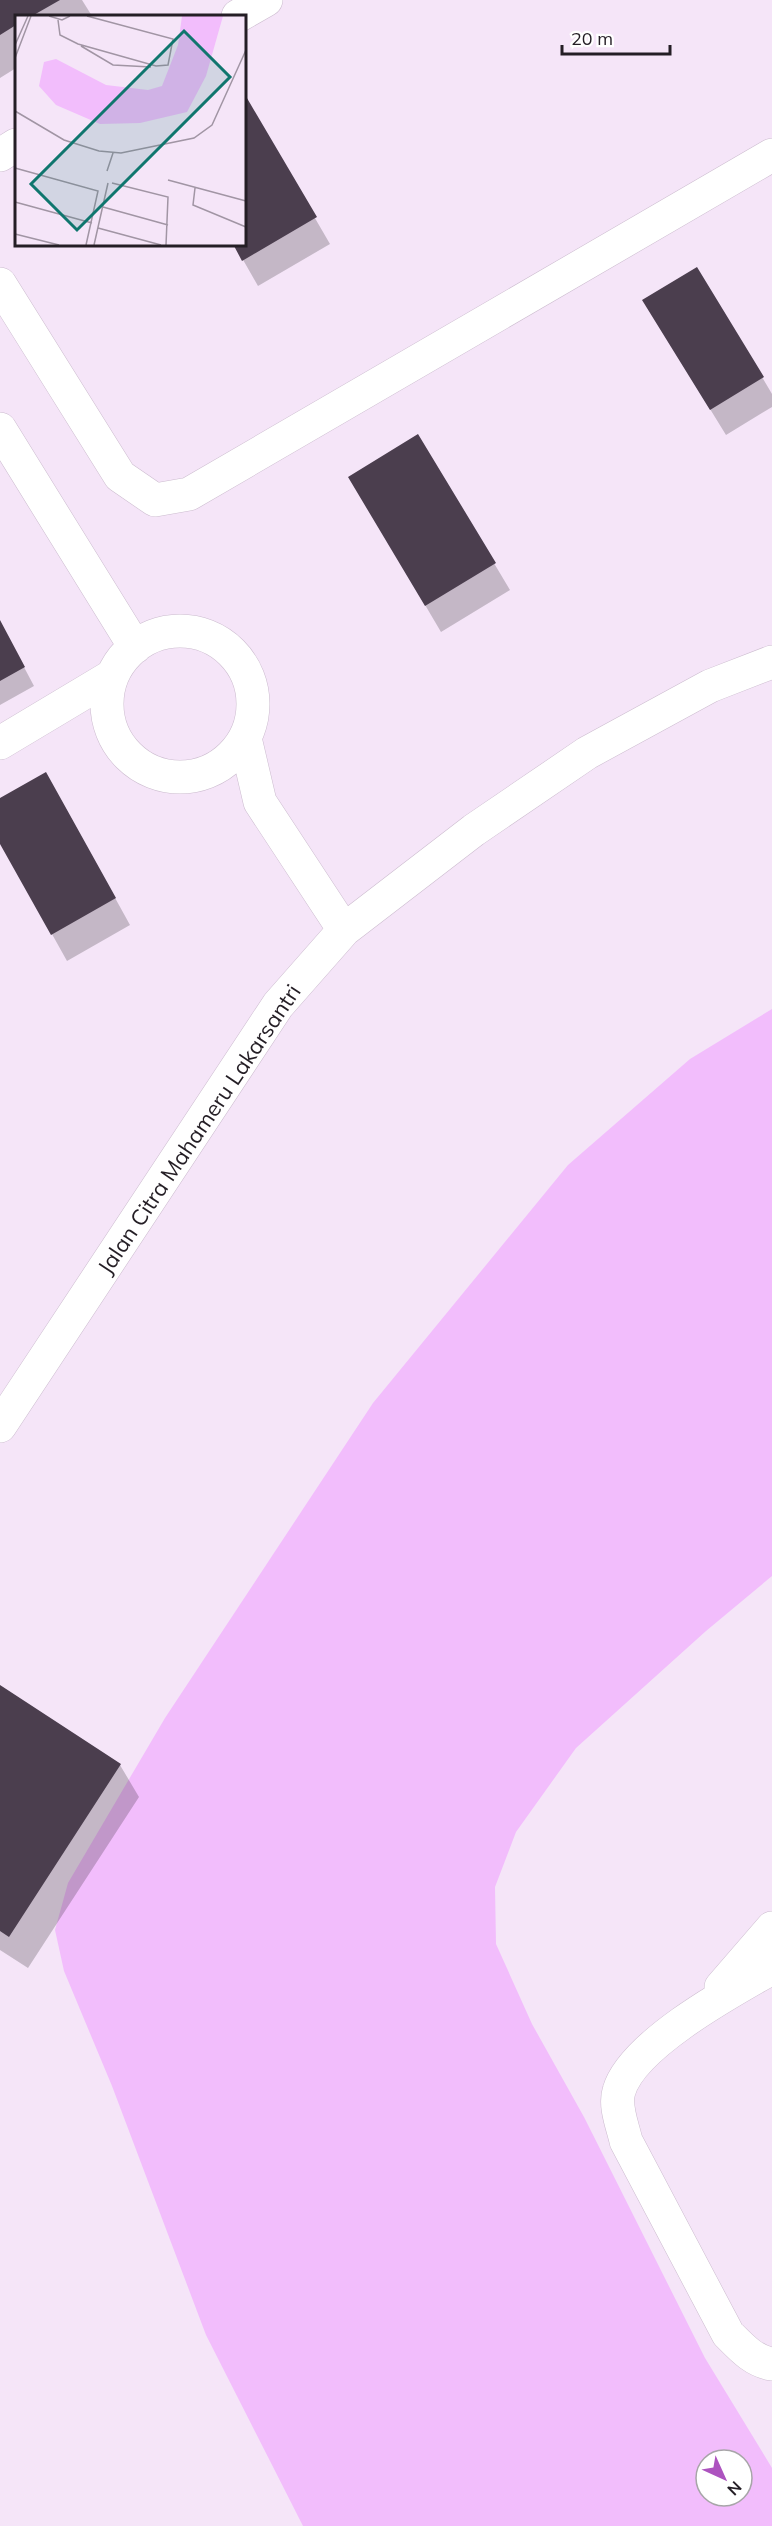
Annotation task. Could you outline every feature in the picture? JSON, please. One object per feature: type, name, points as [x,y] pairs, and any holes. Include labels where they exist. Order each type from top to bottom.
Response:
[{"type":"street","points":[[240,15],[266,0]]},
{"type":"street","points":[[0,155],[15,146]]},
{"type":"street","points":[[0,284],[120,476],[156,500],[189,494],[772,155]]},
{"type":"street","points":[[0,429],[135,646]]},
{"type":"street","points":[[169,631],[192,631],[214,638],[232,652],[246,671],[252,693],[252,716],[244,738],[231,756],[210,770],[186,777],[162,775],[139,765],[121,747],[110,725],[107,700],[112,676],[121,661],[135,646],[169,631]]},
{"type":"street","name":"Jalan Citra Mahameru Lakarsantri","points":[[0,1426],[278,1005],[344,930],[474,830],[587,753],[710,686],[772,662]]},
{"type":"street","points":[[0,743],[112,676]]},
{"type":"street","points":[[244,738],[260,802],[344,930]]},
{"type":"street","points":[[210,770],[260,802]]},
{"type":"street","points":[[704,2006],[772,1928]]},
{"type":"street","points":[[772,1968],[704,2006],[646,2052],[628,2073],[618,2092],[620,2116],[626,2141],[728,2334],[745,2352],[764,2363],[772,2364]]},
{"type":"shaded area","points":[[772,1009],[772,1576],[706,1631],[576,1748],[516,1832],[495,1887],[496,1944],[532,2024],[584,2117],[705,2358],[772,2468],[772,2526],[303,2526],[206,2335],[112,2086],[64,1971],[55,1930],[68,1883],[165,1718],[373,1403],[568,1165],[690,1059]]},
{"type":"building","points":[[0,0],[60,0],[34,15],[15,15],[15,26],[0,35]]},
{"type":"building","points":[[246,96],[317,217],[242,261],[234,246],[246,246]]},
{"type":"building","points":[[697,267],[764,377],[710,410],[642,300]]},
{"type":"building","points":[[418,434],[496,563],[425,606],[348,477]]},
{"type":"building","points":[[0,620],[25,667],[0,681]]},
{"type":"building","points":[[46,772],[116,898],[51,935],[0,844],[0,798]]},
{"type":"building","points":[[0,1685],[121,1764],[9,1937],[0,1931]]}]
